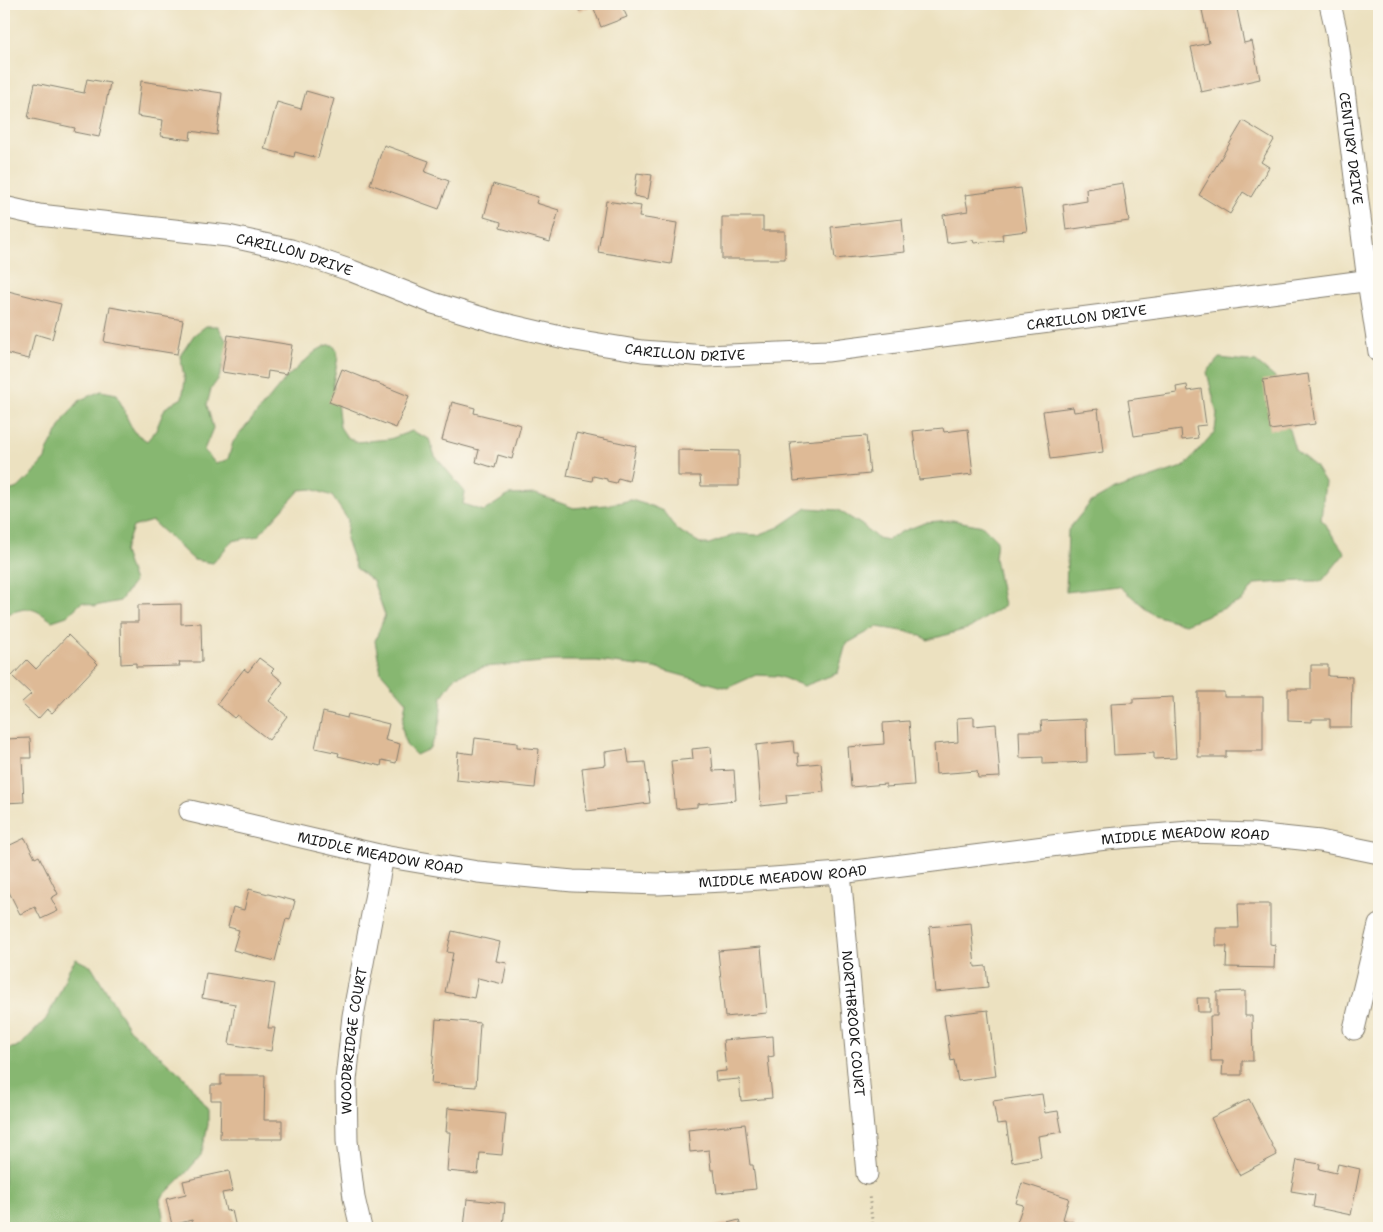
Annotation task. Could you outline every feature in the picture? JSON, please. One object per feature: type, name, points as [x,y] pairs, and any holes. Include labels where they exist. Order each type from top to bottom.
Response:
[{"type":"street","name":"CENTURY DRIVE","points":[[1330,4],[1337,34],[1374,280],[1379,352]]},
{"type":"street","name":"CARILLON DRIVE","points":[[4,207],[39,215],[228,236],[291,250],[352,271],[433,303],[496,322],[569,340],[642,351],[706,356],[827,352],[1374,280]]},
{"type":"street","name":"MIDDLE MEADOW ROAD","points":[[190,810],[383,856],[478,872],[574,881],[658,884],[840,873],[1106,839],[1190,832],[1253,834],[1320,841],[1379,853]]},
{"type":"street","name":"WOODBRIDGE COURT","points":[[360,1228],[354,1198],[348,1141],[346,1080],[353,1016],[383,856]]},
{"type":"street","name":"NORTHBROOK COURT","points":[[840,873],[867,1174]]},
{"type":"street","points":[[1354,1029],[1379,925]]},
{"type":"path","points":[[854,1228],[855,1226],[873,1228],[867,1174]]},
{"type":"green space","points":[[206,326],[218,326],[229,346],[219,378],[211,389],[207,405],[213,428],[204,450],[216,464],[228,459],[233,442],[286,378],[316,351],[327,345],[333,345],[338,357],[333,384],[340,427],[346,436],[356,442],[390,439],[412,431],[429,439],[435,456],[465,492],[463,504],[484,511],[509,495],[536,494],[574,508],[608,505],[631,500],[663,511],[677,530],[702,544],[709,544],[737,534],[758,535],[779,527],[807,508],[838,510],[862,525],[877,538],[888,540],[901,532],[927,522],[952,520],[983,526],[997,540],[995,558],[1004,606],[970,628],[928,640],[915,633],[877,627],[846,644],[838,673],[804,686],[778,676],[756,675],[727,688],[655,668],[597,661],[554,661],[484,667],[456,676],[442,696],[440,720],[436,736],[429,749],[416,755],[406,745],[402,727],[406,701],[381,672],[375,641],[385,615],[373,581],[356,568],[346,539],[348,520],[332,496],[312,489],[300,490],[258,536],[232,541],[213,563],[194,560],[152,521],[133,527],[124,552],[134,582],[120,601],[95,606],[82,602],[67,616],[52,621],[39,612],[29,609],[4,615],[4,492],[18,488],[45,459],[47,451],[65,418],[80,400],[101,391],[117,394],[134,432],[147,441],[156,430],[165,408],[182,398],[185,381],[180,356],[194,335]]},
{"type":"green space","points":[[1219,358],[1256,362],[1279,381],[1285,416],[1295,450],[1315,466],[1325,482],[1321,519],[1345,553],[1322,581],[1255,584],[1242,601],[1185,624],[1154,615],[1119,586],[1066,592],[1068,530],[1090,503],[1111,491],[1185,466],[1215,431],[1217,414],[1207,372]]},
{"type":"green space","points":[[76,959],[92,967],[129,1029],[185,1078],[208,1110],[208,1125],[201,1155],[160,1199],[165,1228],[4,1228],[4,1050],[20,1046],[46,1019],[69,969]]},
{"type":"building","points":[[576,4],[621,4],[627,17],[601,27],[593,6],[579,11]]},
{"type":"building","points":[[1236,4],[1244,43],[1252,41],[1260,79],[1201,92],[1191,47],[1209,43],[1202,10]]},
{"type":"building","points":[[87,79],[110,83],[99,137],[74,132],[75,128],[28,118],[35,83],[84,93]]},
{"type":"building","points":[[141,81],[222,93],[217,135],[191,131],[190,140],[161,136],[163,120],[137,116]]},
{"type":"building","points":[[306,91],[334,99],[318,158],[295,152],[294,157],[264,149],[277,102],[301,109]]},
{"type":"building","points":[[1243,121],[1274,140],[1261,162],[1269,167],[1251,197],[1243,192],[1230,214],[1199,195]]},
{"type":"building","points":[[384,145],[429,161],[425,172],[449,181],[439,209],[370,184]]},
{"type":"building","points":[[637,173],[652,175],[648,199],[634,196]]},
{"type":"building","points":[[1123,183],[1129,221],[1066,230],[1063,205],[1087,201],[1086,189]]},
{"type":"building","points":[[493,184],[538,197],[536,203],[559,210],[550,242],[500,228],[501,222],[484,217]]},
{"type":"building","points":[[1021,188],[1027,231],[1002,234],[1003,240],[974,243],[973,240],[947,243],[943,215],[968,211],[965,195]]},
{"type":"building","points":[[606,201],[641,206],[639,217],[677,223],[671,264],[598,252]]},
{"type":"building","points":[[722,217],[763,217],[763,231],[785,231],[785,259],[722,259]]},
{"type":"building","points":[[902,219],[905,252],[835,259],[831,227]]},
{"type":"building","points":[[4,290],[61,304],[52,339],[35,334],[29,359],[4,353]]},
{"type":"building","points":[[110,307],[183,320],[177,354],[104,342]]},
{"type":"building","points":[[228,335],[292,345],[287,374],[268,371],[267,379],[222,372]]},
{"type":"building","points":[[342,369],[409,396],[396,428],[329,402]]},
{"type":"building","points":[[1308,374],[1315,424],[1270,430],[1263,380]]},
{"type":"building","points":[[1187,385],[1188,391],[1201,389],[1206,425],[1196,426],[1198,438],[1182,440],[1181,429],[1134,436],[1128,400],[1177,393],[1176,387]]},
{"type":"building","points":[[452,402],[475,408],[474,413],[521,425],[512,459],[498,455],[495,468],[476,462],[479,450],[442,440]]},
{"type":"building","points":[[1073,407],[1074,412],[1098,409],[1103,452],[1050,459],[1043,411]]},
{"type":"building","points":[[943,428],[944,432],[968,429],[973,474],[919,480],[913,431]]},
{"type":"building","points":[[576,433],[636,446],[629,481],[618,478],[616,483],[593,476],[592,481],[567,476]]},
{"type":"building","points":[[866,436],[870,474],[794,481],[790,442]]},
{"type":"building","points":[[678,450],[739,451],[739,486],[701,486],[700,476],[678,476]]},
{"type":"building","points":[[181,604],[181,624],[201,623],[202,662],[179,662],[180,666],[136,667],[136,663],[121,664],[120,622],[138,622],[138,605]]},
{"type":"building","points":[[68,635],[98,664],[52,713],[47,709],[38,719],[21,703],[31,694],[12,676],[27,660],[36,669]]},
{"type":"building","points":[[259,658],[274,669],[271,672],[283,682],[269,701],[287,716],[269,740],[237,715],[234,718],[217,704],[244,669],[248,672]]},
{"type":"building","points":[[1311,665],[1328,665],[1328,676],[1352,677],[1351,727],[1330,727],[1330,719],[1312,719],[1312,722],[1288,721],[1288,689],[1311,689]]},
{"type":"building","points":[[1198,692],[1224,692],[1224,697],[1263,697],[1263,751],[1226,751],[1226,757],[1198,757]]},
{"type":"building","points":[[1173,697],[1176,758],[1154,759],[1154,753],[1114,755],[1111,704],[1133,703],[1133,699]]},
{"type":"building","points":[[323,712],[347,718],[348,714],[389,724],[385,740],[400,744],[396,763],[382,760],[381,766],[338,756],[339,753],[315,748]]},
{"type":"building","points":[[974,717],[974,726],[996,724],[1000,777],[978,778],[977,771],[936,774],[934,744],[958,742],[957,718]]},
{"type":"building","points":[[1086,719],[1087,762],[1043,764],[1043,757],[1020,758],[1019,731],[1042,731],[1041,721]]},
{"type":"building","points":[[909,721],[914,785],[886,787],[886,784],[851,787],[848,747],[884,744],[883,723]]},
{"type":"building","points":[[30,738],[31,758],[22,758],[24,802],[4,803],[4,739]]},
{"type":"building","points":[[475,738],[517,743],[517,747],[539,749],[535,788],[456,780],[458,752],[473,754]]},
{"type":"building","points":[[793,741],[794,753],[798,753],[799,765],[821,763],[824,792],[786,795],[787,803],[761,806],[756,745]]},
{"type":"building","points":[[711,747],[713,771],[734,770],[736,800],[697,804],[697,807],[676,809],[671,761],[693,759],[692,749]]},
{"type":"building","points":[[627,749],[629,763],[645,762],[650,803],[587,811],[582,768],[606,765],[605,752]]},
{"type":"building","points":[[25,838],[35,858],[39,856],[58,894],[51,898],[58,911],[41,919],[35,907],[20,914],[4,882],[4,848]]},
{"type":"building","points":[[249,889],[295,901],[290,920],[286,919],[275,961],[233,950],[239,930],[228,927],[233,907],[244,910]]},
{"type":"building","points":[[1238,904],[1270,904],[1270,944],[1275,945],[1274,968],[1226,967],[1227,946],[1216,946],[1216,928],[1239,928]]},
{"type":"building","points":[[971,923],[975,967],[986,966],[988,987],[935,992],[929,927]]},
{"type":"building","points":[[452,931],[500,942],[496,961],[507,963],[503,984],[478,978],[474,998],[445,992],[453,953],[447,952]]},
{"type":"building","points":[[761,947],[767,1013],[725,1017],[718,951]]},
{"type":"building","points":[[206,973],[275,984],[268,1028],[275,1028],[271,1051],[229,1044],[235,1004],[202,998]]},
{"type":"building","points":[[1245,991],[1245,1016],[1252,1016],[1253,1061],[1242,1061],[1242,1075],[1222,1075],[1223,1061],[1211,1061],[1210,1016],[1217,1016],[1217,992]]},
{"type":"building","points":[[1197,998],[1210,998],[1210,1012],[1198,1012]]},
{"type":"building","points":[[988,1010],[996,1076],[958,1081],[954,1060],[951,1061],[944,1015]]},
{"type":"building","points":[[436,1019],[480,1023],[476,1087],[431,1084]]},
{"type":"building","points":[[773,1036],[774,1056],[768,1057],[772,1098],[741,1101],[739,1079],[716,1081],[715,1072],[726,1071],[723,1040]]},
{"type":"building","points":[[221,1075],[265,1075],[264,1120],[282,1120],[282,1139],[220,1139],[221,1100],[211,1100],[211,1085],[221,1085]]},
{"type":"building","points":[[1042,1094],[1045,1113],[1058,1111],[1062,1132],[1038,1136],[1041,1157],[1012,1162],[1006,1123],[997,1124],[993,1101]]},
{"type":"building","points":[[1249,1099],[1277,1155],[1239,1175],[1211,1118]]},
{"type":"building","points":[[448,1108],[506,1114],[502,1155],[480,1153],[478,1174],[447,1171],[450,1132],[446,1132]]},
{"type":"building","points":[[745,1124],[750,1165],[753,1165],[756,1189],[717,1193],[714,1170],[711,1170],[709,1150],[690,1152],[688,1130]]},
{"type":"building","points":[[1297,1160],[1320,1164],[1319,1169],[1336,1173],[1338,1164],[1360,1169],[1351,1215],[1313,1207],[1315,1195],[1291,1191]]},
{"type":"building","points":[[229,1171],[233,1191],[222,1193],[226,1211],[232,1210],[236,1228],[194,1228],[192,1220],[172,1225],[166,1199],[186,1194],[183,1181]]},
{"type":"building","points":[[1022,1183],[1069,1198],[1063,1219],[1076,1223],[1074,1228],[1015,1228],[1023,1205],[1016,1203]]},
{"type":"building","points":[[467,1199],[505,1203],[503,1228],[464,1228]]},
{"type":"building","points":[[739,1220],[741,1228],[709,1228]]}]
